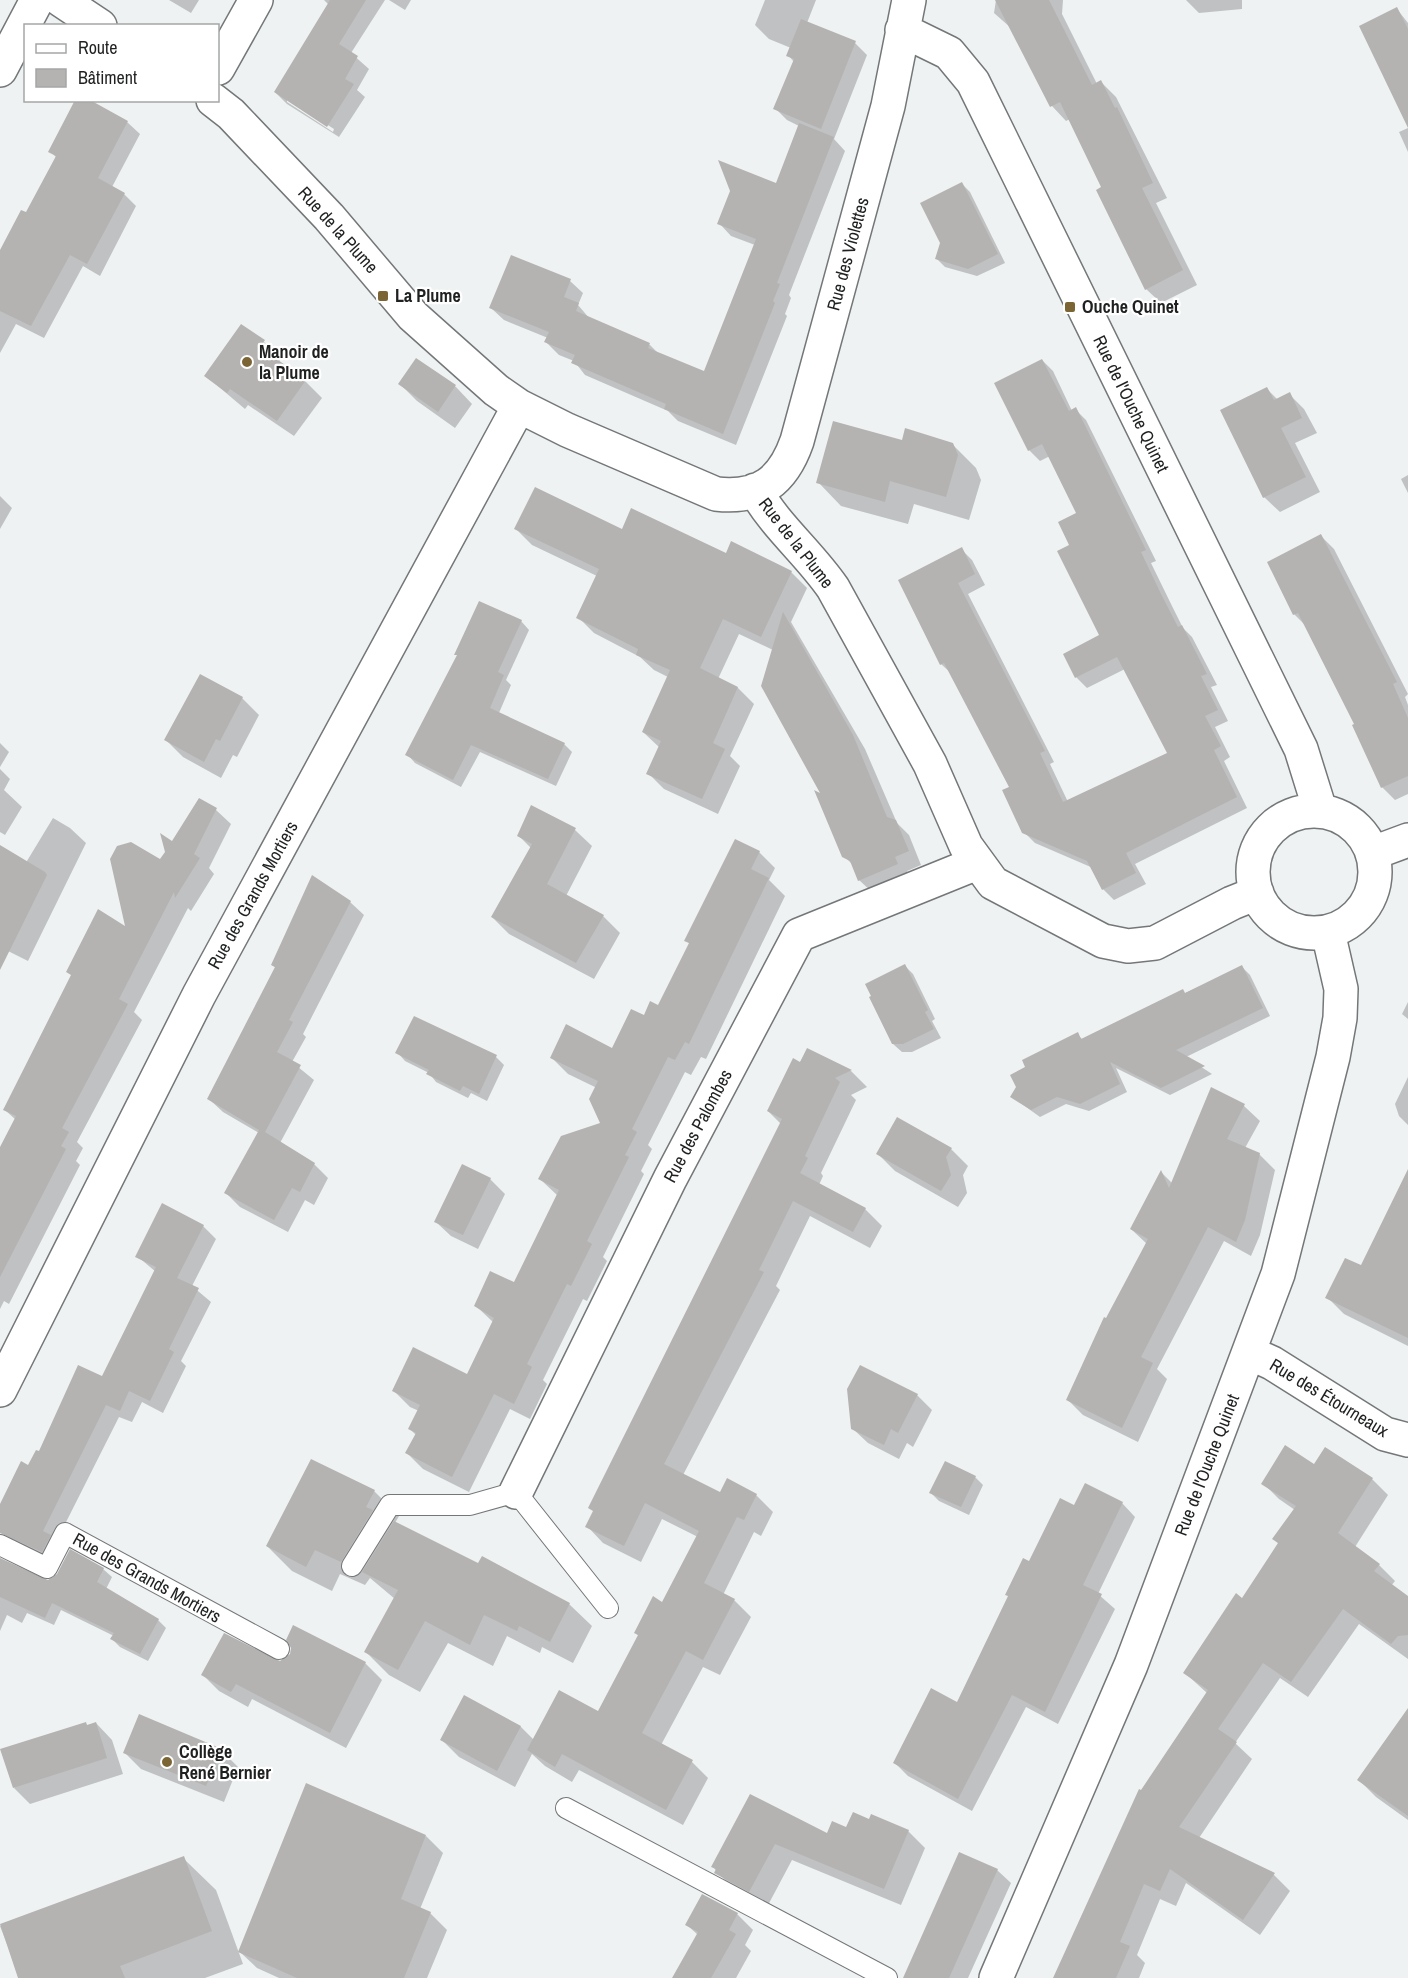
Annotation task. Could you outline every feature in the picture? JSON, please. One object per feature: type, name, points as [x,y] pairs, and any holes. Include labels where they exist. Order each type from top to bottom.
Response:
[{"type":"street","points":[[24,24],[37,0]]},
{"type":"street","points":[[61,0],[97,24]]},
{"type":"street","points":[[219,66],[256,0]]},
{"type":"street","name":"Rue des Violettes","points":[[755,490],[780,476],[790,461],[797,441],[888,106],[905,15]]},
{"type":"street","name":"Rue de l'Ouche Quinet","points":[[905,15],[949,53],[973,82],[1301,749],[1320,810]]},
{"type":"street","points":[[0,70],[24,25]]},
{"type":"street","name":"Rue de la Plume","points":[[216,102],[231,114],[329,218],[413,316],[496,390],[519,406],[716,494],[743,494],[755,490],[768,513],[815,562],[833,588],[930,764],[966,846],[993,883],[1103,941],[1128,946],[1155,943],[1232,903],[1257,893]]},
{"type":"street","name":"Rue des Grands Mortiers","points":[[0,1390],[199,994],[519,406]]},
{"type":"street","points":[[1320,810],[1343,817],[1362,832],[1373,853],[1376,873],[1362,911],[1347,924],[1328,932],[1311,933],[1293,930],[1278,921],[1266,909],[1257,893],[1253,873],[1256,853],[1265,834],[1280,820],[1300,812],[1320,810]]},
{"type":"street","points":[[1373,853],[1408,840]]},
{"type":"street","name":"Rue des Palombes","points":[[516,1491],[670,1179],[799,935],[977,863]]},
{"type":"street","name":"Rue de l'Ouche Quinet","points":[[996,1978],[1131,1665],[1278,1274],[1334,1057],[1340,1018],[1341,989],[1328,932]]},
{"type":"street","name":"Rue des Étourneaux","points":[[1250,1353],[1272,1363],[1385,1434],[1408,1440]]},
{"type":"lane","points":[[352,1566],[390,1505],[470,1505],[516,1491],[608,1608]]},
{"type":"lane","name":"Rue des Grands Mortiers","points":[[0,1545],[47,1568],[64,1533],[279,1649]]},
{"type":"lane","points":[[566,1808],[887,1978]]},
{"type":"building","points":[[330,0],[366,0],[339,44],[358,56],[345,79],[354,84],[327,127],[274,92]]},
{"type":"building","points":[[995,0],[1049,0],[1092,85],[1101,80],[1115,108],[1117,107],[1153,183],[1142,188],[1183,270],[1145,290],[1096,190],[1101,187],[1060,102],[1050,107]]},
{"type":"building","points":[[1397,7],[1408,29],[1408,128],[1359,26]]},
{"type":"building","points":[[801,19],[856,41],[821,129],[773,109],[794,59],[786,56]]},
{"type":"building","points":[[74,102],[94,102],[128,121],[98,178],[125,193],[87,264],[70,255],[31,326],[0,311],[0,250],[21,210],[26,212],[56,156],[48,152]]},
{"type":"building","points":[[799,123],[834,137],[777,283],[780,284],[773,301],[775,303],[723,434],[664,409],[666,404],[571,363],[575,355],[544,342],[549,332],[489,308],[511,255],[571,279],[564,297],[579,303],[576,311],[650,343],[648,348],[704,371],[756,239],[717,224],[730,191],[718,160],[776,183]]},
{"type":"building","points":[[962,182],[998,254],[968,269],[935,259],[940,243],[920,203]]},
{"type":"building","name":"Manoir de la Plume","points":[[241,324],[265,340],[260,347],[306,380],[277,421],[230,389],[227,393],[204,376]]},
{"type":"building","points":[[416,358],[456,385],[438,412],[398,384]]},
{"type":"building","points":[[1042,359],[1069,411],[1076,407],[1146,550],[1141,552],[1161,594],[1178,627],[1182,625],[1207,674],[1201,676],[1218,710],[1205,716],[1221,746],[1214,750],[1237,797],[1126,853],[1136,873],[1102,890],[1087,861],[1022,833],[1002,790],[1009,787],[944,663],[940,665],[898,580],[962,547],[975,574],[958,583],[1045,751],[1040,753],[1063,802],[1167,753],[1117,657],[1075,678],[1063,654],[1099,635],[1057,551],[1069,545],[1058,522],[1076,513],[1042,444],[1028,451],[994,383]]},
{"type":"building","points":[[1267,387],[1274,400],[1290,392],[1302,418],[1281,428],[1306,477],[1263,498],[1220,410]]},
{"type":"building","points":[[833,421],[902,440],[905,428],[953,443],[958,455],[946,497],[890,481],[885,502],[816,483]]},
{"type":"building","points":[[535,487],[622,529],[631,508],[726,553],[731,541],[792,571],[761,637],[723,619],[700,668],[738,687],[713,743],[725,749],[702,799],[646,774],[661,741],[642,732],[670,670],[636,655],[638,649],[576,618],[599,569],[514,529]]},
{"type":"building","points":[[1321,534],[1397,682],[1393,684],[1408,718],[1408,776],[1381,788],[1352,725],[1354,724],[1298,613],[1293,615],[1267,562]]},
{"type":"building","points":[[479,601],[522,620],[498,672],[504,675],[490,708],[565,743],[548,779],[471,745],[453,780],[405,755],[457,655],[454,655]]},
{"type":"building","points":[[783,612],[853,735],[887,817],[896,820],[909,851],[895,857],[898,864],[858,881],[850,861],[842,857],[814,790],[820,793],[761,686]]},
{"type":"building","points":[[200,674],[243,697],[220,741],[216,739],[204,762],[164,740]]},
{"type":"building","points":[[199,798],[217,808],[194,854],[200,858],[175,898],[174,892],[119,999],[128,1004],[62,1128],[69,1132],[61,1146],[66,1149],[0,1277],[0,1147],[16,1116],[3,1110],[71,975],[66,972],[98,909],[125,926],[110,859],[117,846],[131,842],[160,859],[165,852],[160,833],[172,841]]},
{"type":"building","points":[[531,805],[576,828],[547,884],[604,915],[576,963],[491,917],[532,844],[517,836]]},
{"type":"building","points":[[735,839],[760,851],[751,869],[769,878],[689,1044],[685,1042],[675,1060],[668,1057],[632,1129],[637,1132],[625,1155],[629,1157],[587,1241],[592,1244],[571,1286],[567,1284],[527,1364],[532,1367],[514,1404],[494,1394],[452,1477],[405,1453],[416,1433],[408,1429],[420,1405],[392,1391],[413,1347],[467,1374],[494,1318],[474,1306],[490,1271],[514,1282],[559,1190],[538,1179],[561,1136],[600,1123],[589,1099],[598,1081],[550,1058],[566,1024],[612,1048],[631,1009],[644,1015],[650,1001],[658,1005],[689,943],[684,941]]},
{"type":"building","points":[[0,845],[47,875],[0,970]]},
{"type":"building","points":[[312,875],[351,901],[289,1020],[293,1022],[277,1052],[301,1065],[265,1132],[315,1163],[300,1192],[292,1188],[274,1220],[224,1193],[259,1130],[207,1099],[275,967],[271,965]]},
{"type":"building","points":[[905,964],[928,1010],[925,1012],[934,1029],[903,1044],[892,1044],[865,984]]},
{"type":"building","points":[[1242,965],[1263,1008],[1176,1050],[1205,1066],[1161,1088],[1110,1062],[1120,1084],[1080,1104],[1057,1097],[1031,1110],[1010,1097],[1016,1087],[1010,1075],[1025,1067],[1022,1060],[1078,1032],[1081,1039],[1183,989],[1185,993]]},
{"type":"building","points":[[414,1016],[497,1055],[479,1094],[463,1086],[460,1091],[426,1074],[429,1070],[395,1053]]},
{"type":"building","points":[[807,1048],[852,1070],[835,1078],[840,1082],[805,1156],[808,1158],[800,1173],[866,1208],[853,1232],[793,1201],[759,1270],[764,1272],[664,1464],[720,1492],[727,1478],[757,1494],[744,1520],[737,1517],[704,1583],[735,1599],[703,1660],[686,1651],[642,1733],[693,1760],[666,1810],[562,1754],[555,1767],[527,1750],[559,1690],[598,1711],[638,1635],[634,1633],[653,1596],[662,1602],[699,1531],[645,1503],[624,1546],[585,1527],[593,1511],[588,1508],[782,1119],[767,1111],[793,1058],[800,1062]]},
{"type":"building","points":[[1211,1087],[1245,1104],[1227,1139],[1260,1153],[1245,1220],[1236,1242],[1208,1227],[1141,1357],[1153,1363],[1122,1428],[1066,1400],[1104,1317],[1106,1318],[1148,1239],[1130,1229],[1161,1170],[1169,1188]]},
{"type":"building","points":[[897,1117],[952,1148],[946,1157],[951,1175],[941,1191],[876,1154]]},
{"type":"building","points":[[462,1164],[491,1178],[463,1235],[434,1222]]},
{"type":"building","points":[[1408,1169],[1408,1338],[1325,1298],[1345,1258],[1361,1265]]},
{"type":"building","points":[[162,1203],[204,1225],[177,1278],[199,1288],[169,1349],[174,1352],[150,1401],[129,1391],[120,1411],[106,1405],[43,1531],[51,1535],[42,1552],[0,1533],[0,1504],[21,1461],[28,1465],[36,1450],[39,1451],[78,1365],[102,1376],[156,1267],[135,1257]]},
{"type":"building","points":[[860,1365],[918,1394],[898,1433],[891,1429],[884,1445],[851,1429],[847,1389]]},
{"type":"building","points":[[1285,1445],[1314,1464],[1325,1447],[1373,1478],[1338,1533],[1380,1564],[1374,1571],[1408,1596],[1408,1635],[1398,1636],[1391,1644],[1343,1609],[1291,1682],[1263,1663],[1218,1729],[1237,1742],[1179,1827],[1275,1873],[1243,1920],[1170,1869],[1160,1891],[1144,1884],[1120,1942],[1130,1946],[1116,1978],[1053,1978],[1139,1789],[1141,1790],[1208,1690],[1183,1673],[1236,1593],[1242,1598],[1278,1543],[1272,1539],[1296,1506],[1261,1484]]},
{"type":"building","points":[[311,1459],[375,1490],[366,1507],[373,1510],[341,1562],[315,1550],[306,1567],[266,1546]]},
{"type":"building","points":[[945,1461],[976,1476],[961,1507],[929,1493]]},
{"type":"building","points":[[1085,1483],[1123,1502],[1083,1585],[1102,1594],[1045,1712],[1012,1695],[958,1799],[893,1763],[931,1688],[957,1702],[1008,1596],[1005,1595],[1023,1558],[1029,1561],[1060,1498],[1074,1505]]},
{"type":"building","points":[[394,1521],[478,1563],[482,1556],[570,1603],[550,1642],[519,1626],[517,1631],[484,1615],[470,1645],[425,1621],[398,1670],[364,1652],[398,1590],[362,1572]]},
{"type":"building","points":[[70,1549],[104,1568],[97,1582],[159,1619],[140,1654],[110,1639],[114,1633],[52,1603],[45,1618],[0,1597],[0,1558],[48,1580],[57,1574]]},
{"type":"building","points":[[293,1625],[366,1662],[330,1733],[236,1684],[231,1692],[201,1675],[224,1633],[280,1661],[290,1654],[291,1648],[286,1640]]},
{"type":"building","points":[[464,1695],[521,1726],[497,1771],[440,1740]]},
{"type":"building","points":[[1408,1708],[1408,1816],[1357,1780]]},
{"type":"building","points":[[139,1714],[222,1749],[206,1786],[123,1753]]},
{"type":"building","points":[[86,1722],[87,1725],[96,1722],[107,1758],[13,1788],[0,1749]]},
{"type":"building","points":[[306,1783],[426,1835],[401,1899],[431,1912],[404,1978],[297,1978],[238,1952]]},
{"type":"building","points":[[750,1794],[827,1833],[832,1821],[846,1827],[853,1812],[869,1819],[871,1814],[909,1830],[884,1889],[775,1844],[749,1892],[714,1873],[716,1869],[711,1867]]},
{"type":"building","points":[[959,1852],[998,1869],[949,1978],[903,1978]]},
{"type":"building","points":[[184,1856],[212,1931],[120,1966],[125,1978],[18,1978],[0,1924]]},
{"type":"building","points":[[702,1894],[738,1913],[729,1930],[736,1934],[711,1978],[672,1978],[698,1932],[685,1925]]},
{"type":"place","name":"La Plume","points":[[383,296]]},
{"type":"place","name":"Ouche Quinet","points":[[1070,307]]},
{"type":"place","name":"Manoir de la Plume","points":[[247,362]]},
{"type":"place","name":"Collège René Bernier","points":[[167,1762]]}]
